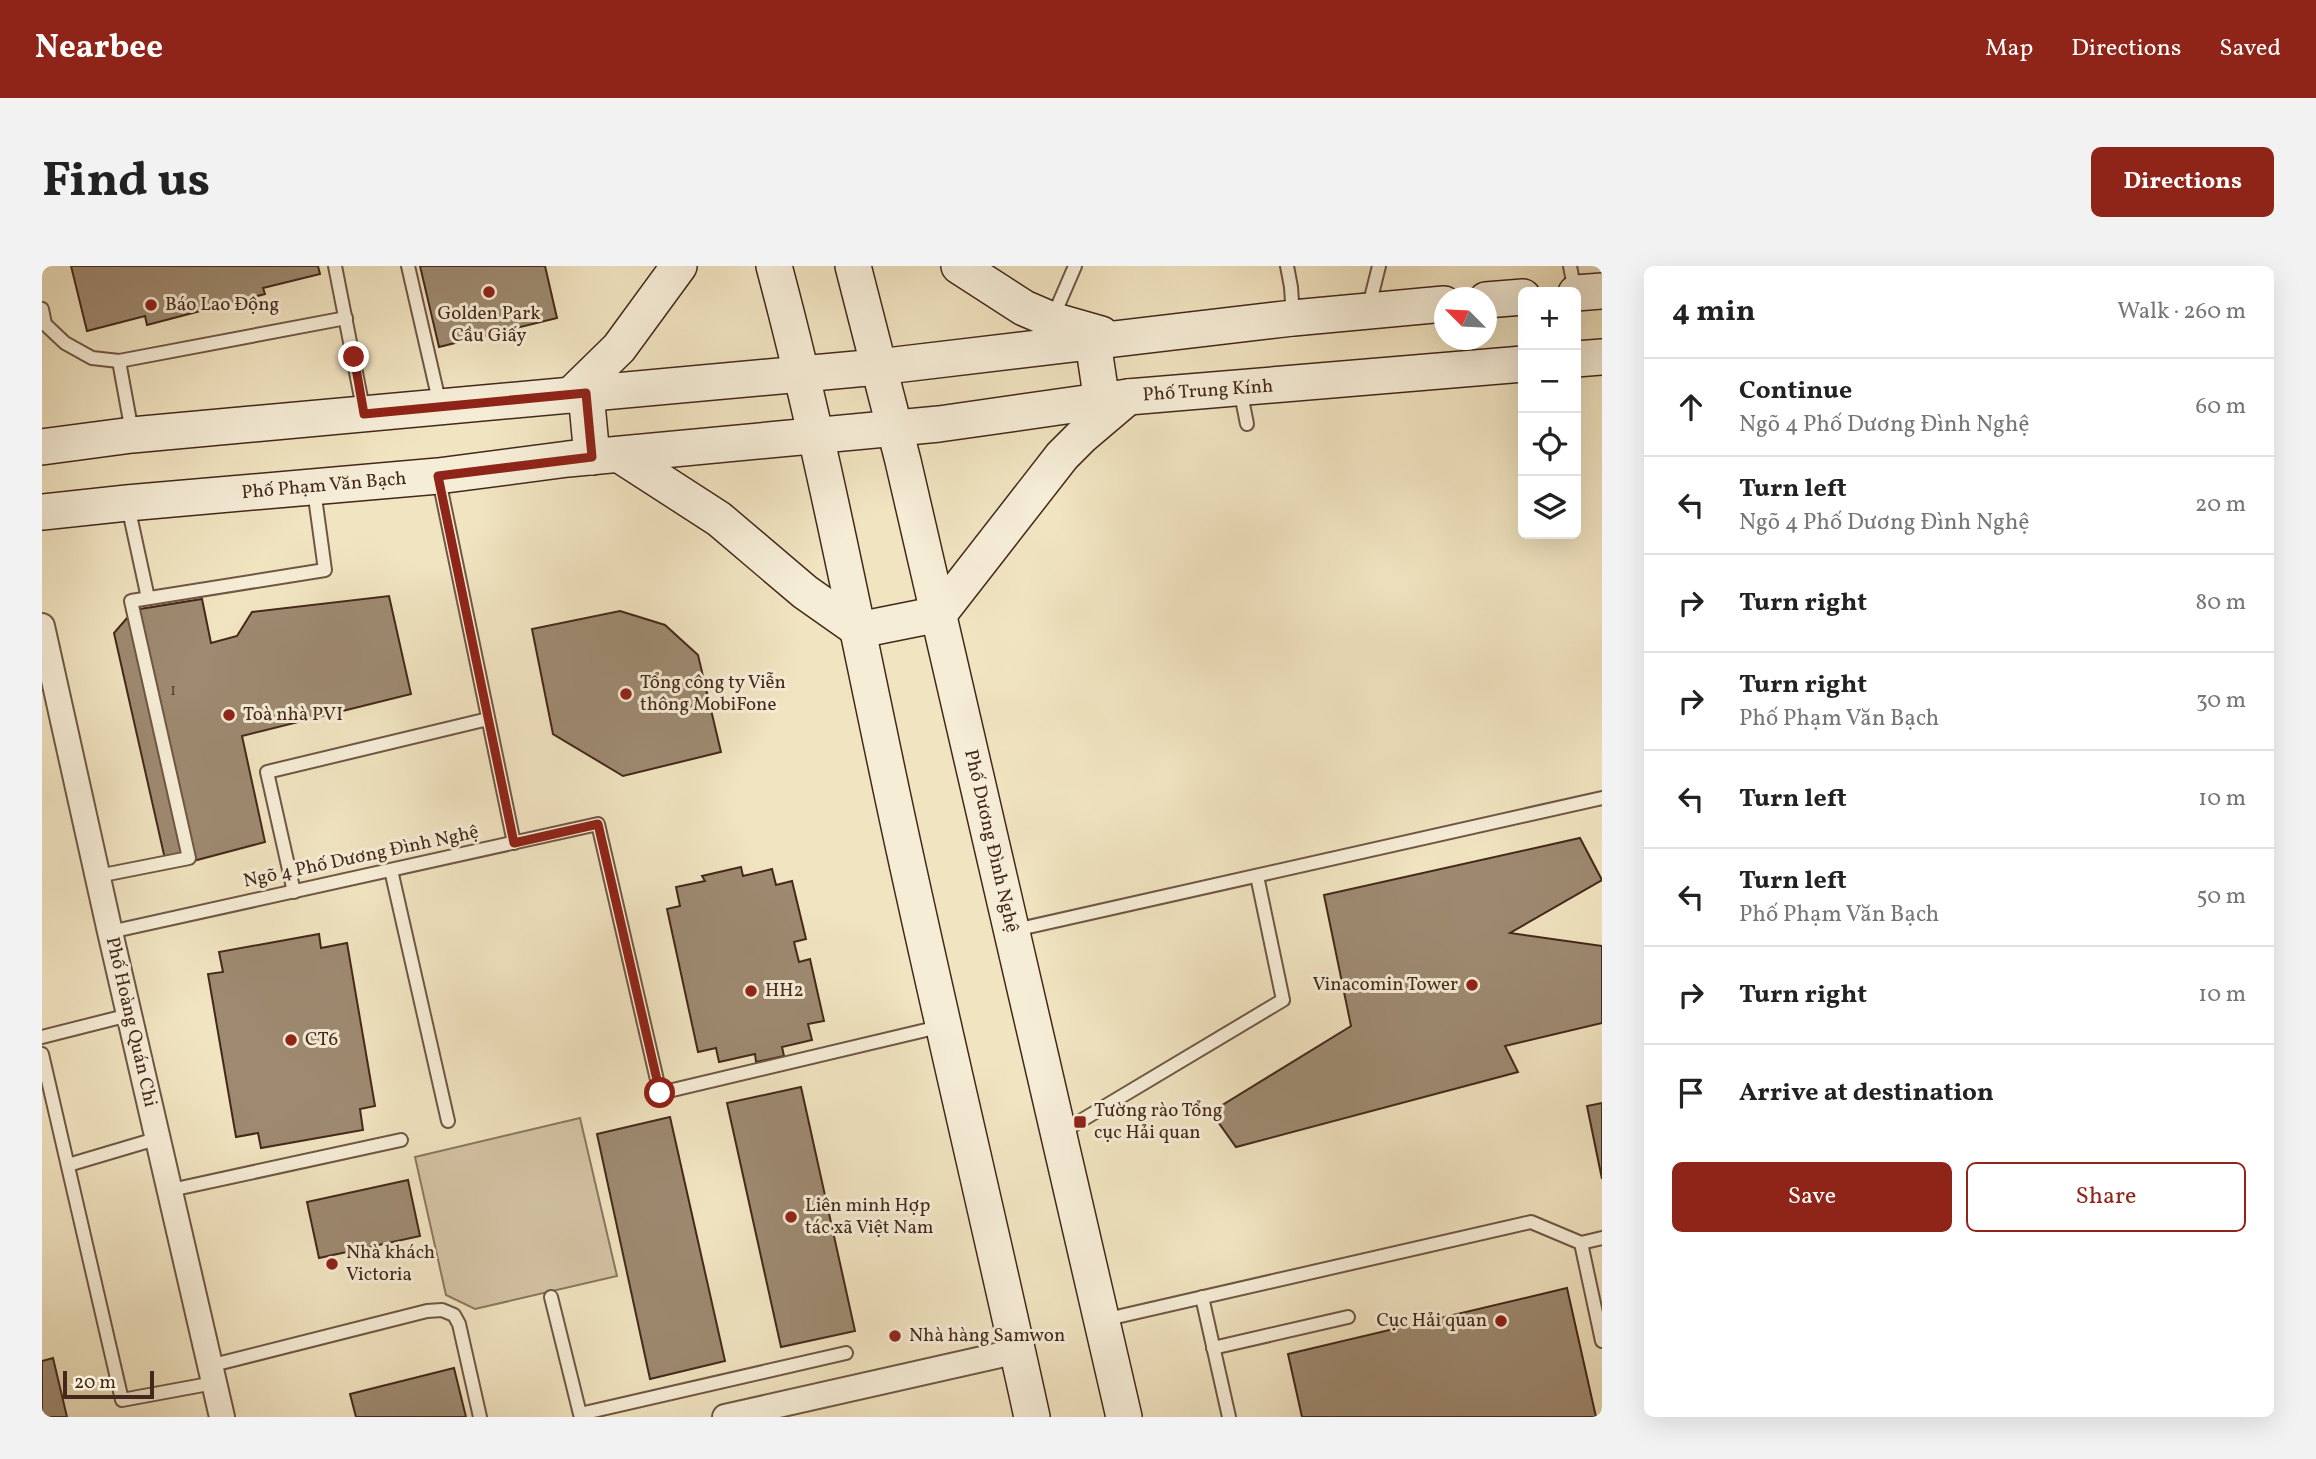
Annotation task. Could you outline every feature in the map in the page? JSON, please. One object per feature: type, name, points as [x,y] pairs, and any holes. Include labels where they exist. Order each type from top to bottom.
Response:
[{"type":"main road","points":[[579,394],[619,348],[679,266]]},
{"type":"main road","points":[[774,266],[802,373],[1032,1417]]},
{"type":"main road","name":"Phố Dương Đình Nghệ","points":[[853,266],[939,614],[1124,1417]]},
{"type":"main road","points":[[959,266],[1024,308],[1105,340]]},
{"type":"main road","points":[[1581,292],[1602,291]]},
{"type":"main road","points":[[1497,299],[1518,297]]},
{"type":"main road","points":[[42,447],[132,435],[878,367],[1293,318],[1434,305]]},
{"type":"main road","points":[[579,394],[606,456],[719,519],[805,592],[859,630],[939,614],[1062,456],[1115,400],[1105,340]]},
{"type":"main road","points":[[1581,359],[1602,357]]},
{"type":"main road","name":"Phố Trung Kính","points":[[815,435],[895,428],[1115,400],[1518,364]]},
{"type":"main road","name":"Phố Phạm Văn Bạch","points":[[42,512],[438,476],[815,435]]},
{"type":"street","name":"Phố Hoàng Quán Chi","points":[[42,626],[222,1417]]},
{"type":"street","points":[[725,1417],[1018,1351]]},
{"type":"lane","points":[[335,266],[364,414]]},
{"type":"lane","points":[[408,266],[441,407]]},
{"type":"lane","points":[[1052,320],[1074,266]]},
{"type":"lane","points":[[1287,266],[1293,318]]},
{"type":"lane","points":[[1368,310],[1379,266]]},
{"type":"lane","points":[[1570,266],[1574,287]]},
{"type":"lane","points":[[42,309],[45,324],[65,343],[92,358],[119,361],[346,318]]},
{"type":"lane","points":[[119,361],[132,435]]},
{"type":"lane","points":[[1240,389],[1247,424]]},
{"type":"lane","points":[[438,476],[514,843]]},
{"type":"lane","points":[[98,876],[189,858],[131,601],[324,570],[313,486]]},
{"type":"lane","points":[[127,503],[148,598]]},
{"type":"lane","points":[[294,892],[267,772],[488,719]]},
{"type":"lane","points":[[1012,931],[1602,798]]},
{"type":"lane","name":"Ngõ 4 Phố Dương Đình Nghệ","points":[[110,932],[598,824],[660,1093],[945,1026]]},
{"type":"lane","points":[[391,870],[448,1121]]},
{"type":"lane","points":[[1059,1134],[1283,1000],[1257,876]]},
{"type":"lane","points":[[42,1037],[129,1015]]},
{"type":"lane","points":[[42,1054],[122,1400],[427,1311],[442,1310],[454,1315],[459,1324],[480,1417]]},
{"type":"lane","points":[[68,1165],[159,1138]]},
{"type":"lane","points":[[171,1191],[401,1140]]},
{"type":"lane","points":[[1102,1320],[1531,1222],[1581,1243],[1602,1238]]},
{"type":"lane","points":[[1581,1243],[1602,1341]]},
{"type":"lane","points":[[551,1297],[580,1415],[846,1353]]},
{"type":"lane","points":[[1202,1297],[1229,1417]]},
{"type":"lane","points":[[1213,1348],[1348,1317]]},
{"type":"shaded area","points":[[580,1118],[617,1276],[475,1309],[446,1295],[415,1157]]},
{"type":"building","name":"Báo Lao Động","points":[[71,266],[318,266],[320,274],[263,288],[265,294],[147,325],[145,316],[87,331]]},
{"type":"building","name":"Golden Park Cầu Giấy","points":[[420,266],[545,266],[557,318],[439,347]]},
{"type":"building","name":"Toà nhà PVI","points":[[389,596],[411,694],[242,736],[265,842],[167,868],[114,633],[134,610],[202,599],[211,643],[237,636],[252,612]]},
{"type":"building","name":"Tổng công ty Viễn thông MobiFone","points":[[620,611],[665,625],[698,655],[721,752],[623,776],[553,734],[532,629]]},
{"type":"building","name":"Vinacomin Tower","points":[[1580,838],[1602,880],[1510,933],[1602,946],[1602,1023],[1505,1046],[1518,1072],[1236,1147],[1211,1112],[1351,1026],[1324,895]]},
{"type":"building","name":"HH2","points":[[741,867],[743,876],[772,869],[776,885],[792,881],[806,939],[794,942],[799,962],[810,959],[824,1021],[808,1024],[812,1040],[782,1047],[784,1056],[756,1062],[755,1054],[719,1062],[716,1048],[698,1052],[667,909],[680,906],[676,887],[705,881],[702,876]]},
{"type":"building","name":"CT6","points":[[319,934],[321,948],[347,943],[375,1106],[360,1109],[363,1130],[261,1148],[258,1133],[236,1137],[208,974],[223,972],[219,952]]},
{"type":"building","name":"Liên minh Hợp tác xã Việt Nam","points":[[801,1087],[855,1331],[781,1347],[727,1103]]},
{"type":"building","points":[[1602,1103],[1602,1179],[1587,1106]]},
{"type":"building","points":[[670,1117],[725,1361],[650,1379],[597,1134]]},
{"type":"building","points":[[408,1180],[420,1236],[319,1258],[307,1202]]},
{"type":"building","name":"Cục Hải quan","points":[[1567,1288],[1596,1417],[1302,1417],[1288,1354]]},
{"type":"building","points":[[53,1358],[67,1417],[42,1417],[42,1361]]},
{"type":"building","points":[[454,1368],[466,1417],[356,1417],[350,1394]]},
{"type":"place","name":"Golden Park Cầu Giấy","points":[[489,292]]},
{"type":"place","name":"Báo Lao Động","points":[[151,305]]},
{"type":"place","name":"Tổng công ty Viễn thông MobiFone","points":[[626,694]]},
{"type":"place","name":"Toà nhà PVI","points":[[229,715]]},
{"type":"place","name":"Vinacomin Tower","points":[[1472,985]]},
{"type":"place","name":"HH2","points":[[751,991]]},
{"type":"place","name":"CT6","points":[[291,1040]]},
{"type":"place","name":"Tường rào Tổng cục Hải quan","points":[[1080,1122]]},
{"type":"place","name":"Liên minh Hợp tác xã Việt Nam","points":[[791,1217]]},
{"type":"place","name":"Nhà khách Victoria","points":[[332,1264]]},
{"type":"place","name":"Cục Hải quan","points":[[1501,1321]]},
{"type":"place","name":"Nhà hàng Samwon","points":[[895,1336]]},
{"type":"route","points":[[354,357],[364,414],[586,393],[592,457],[438,476],[514,843],[598,824],[660,1093]]}]
